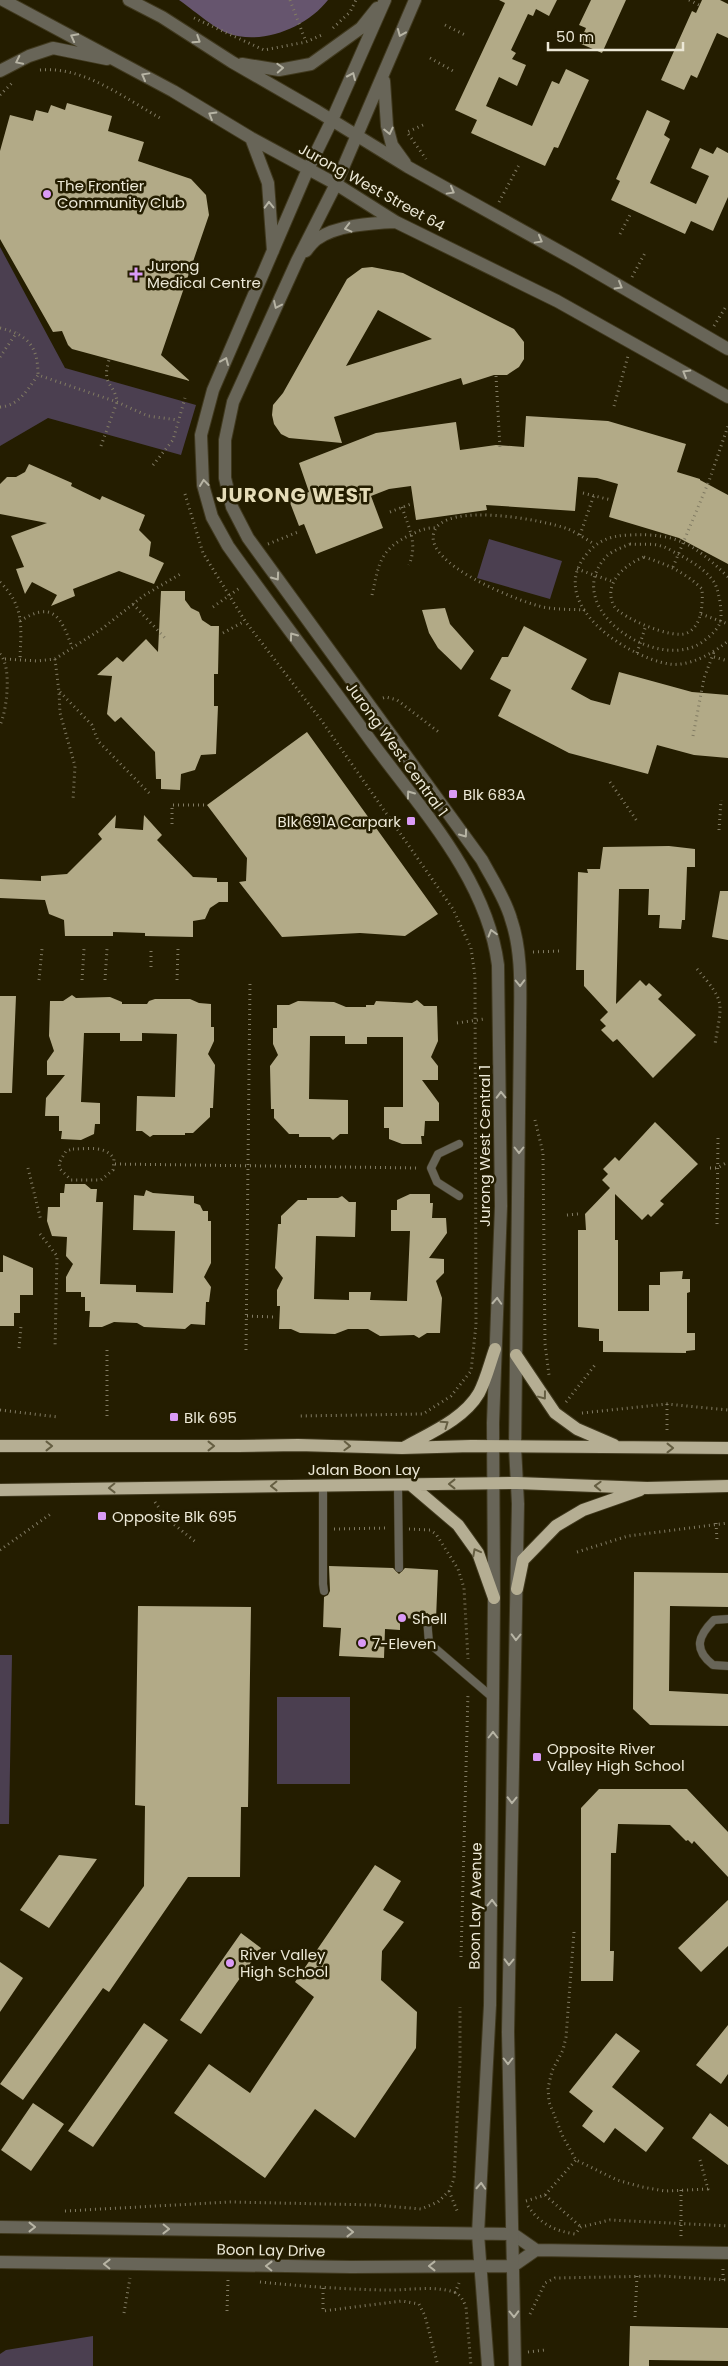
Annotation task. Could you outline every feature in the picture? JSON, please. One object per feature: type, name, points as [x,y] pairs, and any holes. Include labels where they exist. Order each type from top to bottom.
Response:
[{"type":"main road","points":[[402,1448],[434,1431],[463,1411],[479,1393],[495,1349]]},
{"type":"main road","points":[[516,1356],[556,1413],[577,1429],[621,1448]]},
{"type":"main road","name":"Jalan Boon Lay","points":[[0,1446],[298,1445],[402,1448],[493,1446],[728,1448]]},
{"type":"main road","name":"Jalan Boon Lay","points":[[0,1490],[493,1484],[647,1488],[728,1486]]},
{"type":"main road","points":[[405,1485],[458,1525],[478,1552],[494,1598]]},
{"type":"main road","points":[[516,1589],[523,1560],[556,1526],[583,1510],[647,1488]]},
{"type":"street","points":[[0,6],[2,0]]},
{"type":"street","name":"Jurong West Street 64","points":[[2,0],[117,60],[251,138],[336,184],[396,222],[558,301],[728,397]]},
{"type":"street","points":[[129,0],[162,17],[232,62],[332,120],[408,168],[576,261],[728,349]]},
{"type":"street","points":[[232,62],[278,70],[312,64],[361,28],[384,0]]},
{"type":"street","name":"Jurong West Central 1","points":[[384,0],[332,120],[308,169],[213,390],[201,435],[203,485],[212,517],[228,546],[457,858],[490,924],[496,945],[499,1018],[501,1206],[493,1446]]},
{"type":"street","points":[[408,168],[392,145],[387,126],[383,86],[387,66],[415,0]]},
{"type":"street","points":[[0,71],[30,56],[53,48],[117,60]]},
{"type":"street","name":"Jurong West Central 1","points":[[387,66],[358,136],[297,261],[233,402],[225,440],[225,478],[232,507],[248,538],[482,860],[511,918],[516,939],[520,994],[515,1447]]},
{"type":"street","points":[[251,138],[268,183],[273,254]]},
{"type":"street","points":[[297,261],[317,239],[344,228],[396,222]]},
{"type":"street","name":"Boon Lay Avenue","points":[[488,2366],[478,2234],[490,2005],[494,1598],[493,1446]]},
{"type":"street","points":[[515,1447],[517,1484],[516,1589],[508,2032],[515,2366]]},
{"type":"street","name":"Boon Lay Drive","points":[[0,2227],[513,2234]]},
{"type":"street","points":[[513,2234],[536,2250],[728,2253]]},
{"type":"street","points":[[513,2266],[536,2250]]},
{"type":"street","name":"Boon Lay Drive","points":[[0,2262],[513,2266]]},
{"type":"lane","points":[[458,1196],[437,1182],[431,1168],[438,1154],[460,1144]]},
{"type":"lane","points":[[323,1485],[324,1591]]},
{"type":"lane","points":[[399,1568],[399,1528],[405,1485]]},
{"type":"lane","points":[[427,1619],[429,1643],[492,1697]]},
{"type":"lane","points":[[728,1619],[714,1620],[700,1637],[700,1645],[701,1652],[712,1665],[728,1666]]},
{"type":"path","points":[[290,0],[306,42]]},
{"type":"path","points":[[187,14],[264,50],[306,42],[327,33],[350,12],[356,0]]},
{"type":"path","points":[[689,0],[699,5]]},
{"type":"path","points":[[445,25],[466,35]]},
{"type":"path","points":[[430,58],[455,72]]},
{"type":"path","points":[[35,70],[51,69],[87,77],[160,118]]},
{"type":"path","points":[[0,95],[18,79]]},
{"type":"path","points":[[407,132],[423,124]]},
{"type":"path","points":[[498,204],[519,165]]},
{"type":"path","points":[[620,234],[630,213]]},
{"type":"path","points":[[629,282],[646,251]]},
{"type":"path","points":[[712,329],[727,305]]},
{"type":"path","points":[[0,328],[17,332],[30,342],[38,358],[38,375],[19,400],[8,407],[0,407]]},
{"type":"path","points":[[0,357],[17,332]]},
{"type":"path","points":[[614,406],[628,356]]},
{"type":"path","points":[[101,446],[117,402],[107,382],[106,372],[109,360]]},
{"type":"path","points":[[38,375],[117,402],[148,416],[178,420]]},
{"type":"path","points":[[496,376],[499,401],[500,448]]},
{"type":"path","points":[[152,465],[173,440],[185,398]]},
{"type":"path","points":[[673,567],[709,481],[728,426]]},
{"type":"path","points":[[583,492],[611,500]]},
{"type":"path","points":[[185,494],[203,553],[245,621],[321,720],[452,910],[471,948],[475,976],[477,1340],[471,1371],[451,1396],[423,1414],[298,1416]]},
{"type":"path","points":[[580,535],[594,495]]},
{"type":"path","points":[[390,512],[411,504]]},
{"type":"path","points":[[402,507],[412,535],[414,552],[409,565]]},
{"type":"path","points":[[585,610],[542,607],[485,586],[454,565],[437,550],[433,541],[438,524],[449,518],[503,515],[567,529],[594,544]]},
{"type":"path","points":[[372,595],[382,556],[397,542],[429,527],[436,528]]},
{"type":"path","points":[[259,553],[267,545],[298,532]]},
{"type":"path","points":[[728,576],[702,552],[683,541],[653,534],[618,536],[604,539],[594,544],[577,569],[575,577],[577,592],[585,610],[612,639],[637,653],[670,664],[689,662],[714,652],[728,641]]},
{"type":"path","points":[[630,544],[662,546],[697,564],[715,583],[720,621],[713,633],[701,643],[687,647],[664,651],[640,643],[620,632],[600,610],[593,594],[596,575],[597,570],[608,555],[630,544]]},
{"type":"path","points":[[644,556],[673,567],[691,578],[702,589],[701,614],[696,624],[688,633],[677,636],[646,625],[623,614],[614,605],[611,590],[614,582],[628,563],[644,556]]},
{"type":"path","points":[[577,569],[614,582]]},
{"type":"path","points":[[0,654],[5,659],[37,661],[55,659],[103,628],[132,604],[182,573]]},
{"type":"path","points":[[212,607],[252,580]]},
{"type":"path","points":[[0,582],[13,594],[20,622],[20,660]]},
{"type":"path","points":[[132,604],[165,638]]},
{"type":"path","points":[[20,622],[33,613],[42,611],[57,616],[62,620],[72,647]]},
{"type":"path","points":[[701,614],[728,624]]},
{"type":"path","points":[[223,633],[245,621]]},
{"type":"path","points":[[637,653],[646,625]]},
{"type":"path","points":[[693,736],[704,678],[714,657],[714,652]]},
{"type":"path","points":[[714,657],[728,661]]},
{"type":"path","points":[[0,725],[6,700],[5,659]]},
{"type":"path","points":[[55,659],[60,692],[60,713],[74,766],[73,800]]},
{"type":"path","points":[[60,692],[92,725],[98,741],[151,795]]},
{"type":"path","points":[[377,702],[386,697],[396,700],[440,733]]},
{"type":"path","points":[[610,782],[637,821]]},
{"type":"path","points":[[719,830],[721,800]]},
{"type":"path","points":[[172,824],[172,804],[207,805]]},
{"type":"path","points":[[39,980],[42,949]]},
{"type":"path","points":[[82,980],[84,949]]},
{"type":"path","points":[[105,980],[106,949]]},
{"type":"path","points":[[178,949],[178,980]]},
{"type":"path","points":[[151,950],[151,967]]},
{"type":"path","points":[[530,952],[560,951]]},
{"type":"path","points":[[697,969],[719,995],[721,1003],[714,1044]]},
{"type":"path","points":[[246,1350],[250,981]]},
{"type":"path","points":[[457,1023],[499,1018]]},
{"type":"path","points":[[717,1224],[718,1138]]},
{"type":"path","points":[[73,1149],[103,1150],[112,1155],[115,1164],[110,1175],[101,1180],[71,1180],[60,1169],[62,1156],[66,1151],[73,1149]]},
{"type":"path","points":[[710,1168],[717,1168],[728,1162]]},
{"type":"path","points":[[115,1164],[431,1168]]},
{"type":"path","points":[[28,1168],[41,1221]]},
{"type":"path","points":[[567,1214],[578,1214]]},
{"type":"path","points":[[40,1234],[57,1256],[55,1348]]},
{"type":"path","points":[[247,1316],[273,1317]]},
{"type":"path","points":[[19,1348],[21,1326]]},
{"type":"path","points":[[107,1348],[107,1416]]},
{"type":"path","points":[[566,1402],[595,1365]]},
{"type":"path","points":[[667,1404],[668,1448]]},
{"type":"path","points":[[0,1410],[58,1417]]},
{"type":"path","points":[[144,1488],[166,1518],[197,1543]]},
{"type":"path","points":[[0,1550],[52,1513]]},
{"type":"path","points":[[577,1552],[628,1536],[716,1523],[728,1523]]},
{"type":"path","points":[[716,1523],[717,1540]]},
{"type":"path","points":[[323,1529],[399,1528],[430,1530],[436,1534],[458,1570],[464,1588],[468,1676],[461,1957]]},
{"type":"path","points":[[574,1932],[566,2037],[563,2050],[552,2071],[548,2088],[550,2102],[563,2137],[576,2160],[625,2182],[665,2191],[708,2189],[700,2160]]},
{"type":"path","points":[[55,2212],[230,2202],[300,2205],[375,2205],[421,2208],[438,2202],[448,2191],[454,2172],[460,2063],[460,2007]]},
{"type":"path","points":[[576,2160],[544,2195],[525,2202],[537,2217],[557,2231],[576,2234],[582,2228],[610,2220],[681,2222],[728,2226]]},
{"type":"path","points":[[681,2190],[681,2252]]},
{"type":"path","points":[[448,2191],[458,2213]]},
{"type":"path","points":[[544,2195],[582,2228]]},
{"type":"path","points":[[529,2322],[530,2314],[544,2281],[555,2278],[637,2276],[728,2280]]},
{"type":"path","points":[[635,2317],[637,2276]]},
{"type":"path","points":[[124,2313],[130,2277]]},
{"type":"path","points":[[227,2311],[228,2280]]},
{"type":"path","points":[[455,2292],[459,2283]]},
{"type":"path","points":[[323,2288],[323,2310],[402,2301],[419,2304],[425,2316],[438,2366]]},
{"type":"path","points":[[382,2290],[418,2289],[455,2292],[462,2298],[466,2307],[471,2366]]},
{"type":"path","points":[[528,2345],[529,2359]]},
{"type":"path","points":[[534,2351],[544,2350]]},
{"type":"shaded area","points":[[179,0],[328,0],[308,19],[295,26],[268,36],[254,37],[240,36],[222,31]]},
{"type":"shaded area","points":[[0,247],[65,368],[196,405],[181,455],[48,418],[0,446]]},
{"type":"shaded area","points":[[489,539],[562,561],[550,599],[477,578]]},
{"type":"shaded area","points":[[0,1655],[12,1655],[9,1824],[0,1824]]},
{"type":"shaded area","points":[[277,1697],[350,1697],[350,1784],[277,1784]]},
{"type":"shaded area","points":[[93,2336],[93,2366],[0,2366],[0,2354],[6,2350]]},
{"type":"building","points":[[499,0],[557,0],[549,16],[536,9],[533,16],[528,14],[511,50],[516,53],[512,59],[526,65],[517,86],[499,77],[486,106],[532,126],[552,81],[559,84],[566,69],[589,80],[558,148],[554,147],[545,166],[471,133],[477,120],[455,110],[505,3]]},
{"type":"building","points":[[591,0],[626,0],[602,53],[579,43],[586,28],[579,25]]},
{"type":"building","points":[[702,0],[720,0],[728,4],[728,38],[717,33],[697,78],[691,75],[684,90],[661,80],[692,11],[696,13]]},
{"type":"building","points":[[67,103],[112,116],[108,131],[144,142],[138,161],[191,179],[206,195],[209,215],[161,355],[190,381],[72,349],[68,345],[62,331],[53,332],[0,239],[0,151],[10,115],[33,121],[36,110],[48,113],[51,105],[65,110]]},
{"type":"building","points":[[647,110],[670,121],[664,135],[670,139],[650,183],[696,204],[709,176],[691,168],[700,148],[713,154],[717,147],[728,153],[728,197],[713,231],[691,221],[685,234],[611,200],[620,181],[616,179]]},
{"type":"building","points":[[372,267],[403,273],[514,329],[524,342],[524,359],[519,367],[507,375],[494,375],[463,385],[461,378],[334,417],[342,443],[289,438],[281,434],[274,424],[272,415],[273,405],[283,393],[347,279],[362,268]],"holes":[[[378,310],[432,339],[346,366]]]},
{"type":"building","points":[[526,416],[608,421],[686,444],[677,472],[700,479],[728,495],[728,564],[679,538],[609,517],[618,484],[597,478],[578,477],[575,511],[486,505],[487,510],[416,520],[411,486],[389,489],[371,496],[383,528],[316,554],[304,524],[299,526],[289,500],[309,492],[299,463],[376,433],[456,422],[460,450],[496,445],[524,447]]},
{"type":"building","points":[[29,464],[72,483],[71,486],[100,500],[102,496],[145,515],[139,530],[151,542],[149,556],[164,563],[154,584],[119,571],[73,589],[75,596],[51,606],[57,595],[32,582],[25,594],[16,569],[24,567],[11,536],[47,523],[0,514],[0,484],[7,477],[16,477],[25,472]]},
{"type":"building","points":[[161,591],[185,591],[185,600],[191,608],[199,612],[202,620],[211,626],[219,626],[218,674],[214,674],[214,706],[218,706],[216,754],[201,755],[195,770],[181,774],[180,790],[161,789],[161,779],[156,779],[155,752],[121,717],[115,722],[107,714],[112,676],[97,675],[117,657],[123,662],[146,639],[158,652]]},
{"type":"building","points":[[445,608],[450,624],[474,651],[461,670],[438,648],[429,633],[422,610]]},
{"type":"building","points":[[524,626],[587,659],[571,689],[591,700],[610,705],[619,672],[692,692],[728,695],[728,758],[694,755],[657,745],[648,774],[569,753],[498,716],[511,690],[490,679],[502,657],[508,657]]},
{"type":"building","points":[[307,732],[438,914],[405,936],[360,933],[282,937],[239,882],[246,881],[247,858],[207,805]]},
{"type":"building","points":[[116,815],[115,828],[143,830],[144,815],[162,835],[157,840],[193,877],[217,878],[217,882],[228,882],[228,902],[219,902],[210,908],[205,919],[193,921],[193,937],[145,936],[145,933],[113,932],[113,936],[65,936],[64,920],[49,914],[45,900],[0,898],[0,879],[41,881],[41,876],[67,874],[102,839],[98,834]]},
{"type":"building","points":[[669,846],[695,849],[695,867],[687,867],[685,920],[682,920],[681,929],[659,928],[660,915],[648,915],[649,889],[619,889],[616,1004],[640,980],[646,986],[649,983],[662,995],[658,999],[696,1035],[653,1078],[617,1039],[613,1042],[601,1030],[606,1026],[600,1020],[608,1012],[584,986],[584,970],[576,970],[578,872],[588,873],[587,869],[600,869],[603,847]]},
{"type":"building","points":[[720,891],[728,891],[728,940],[712,937]]},
{"type":"building","points":[[72,995],[76,998],[110,997],[122,1002],[122,1004],[147,1004],[155,999],[190,999],[199,1003],[211,1004],[211,1027],[214,1027],[214,1041],[208,1054],[215,1065],[213,1108],[210,1108],[210,1117],[193,1133],[185,1133],[185,1135],[153,1135],[150,1137],[142,1131],[136,1131],[137,1096],[175,1097],[177,1034],[142,1033],[142,1041],[120,1041],[120,1033],[84,1033],[81,1102],[100,1103],[100,1124],[95,1124],[94,1134],[81,1140],[61,1139],[62,1131],[59,1131],[59,1116],[45,1116],[46,1098],[65,1075],[47,1075],[47,1061],[54,1051],[49,1036],[50,1001],[63,1001]]},
{"type":"building","points":[[0,996],[16,996],[12,1093],[0,1093]]},
{"type":"building","points":[[417,1000],[424,1006],[437,1006],[438,1041],[431,1057],[438,1066],[438,1080],[422,1080],[439,1103],[439,1121],[425,1121],[424,1136],[421,1136],[422,1144],[402,1144],[389,1139],[389,1128],[384,1128],[384,1107],[403,1107],[403,1037],[367,1037],[367,1044],[345,1044],[345,1036],[310,1036],[309,1099],[348,1100],[348,1134],[340,1134],[333,1140],[330,1137],[299,1137],[299,1134],[289,1134],[274,1118],[274,1109],[271,1109],[270,1066],[278,1055],[273,1044],[273,1028],[277,1028],[277,1005],[289,1005],[298,1001],[334,1002],[346,1007],[366,1007],[366,1005],[374,1005],[376,1001],[412,1003]]},
{"type":"building","points":[[655,1122],[698,1164],[660,1201],[664,1204],[651,1217],[648,1214],[642,1220],[615,1194],[615,1240],[618,1240],[618,1311],[649,1311],[649,1285],[660,1285],[660,1272],[683,1271],[682,1279],[690,1279],[690,1292],[687,1293],[687,1333],[695,1333],[695,1350],[686,1351],[686,1353],[603,1352],[603,1341],[599,1341],[599,1329],[578,1327],[578,1230],[586,1230],[585,1214],[610,1188],[602,1180],[608,1174],[603,1169],[615,1157],[619,1161]]},
{"type":"building","points":[[65,1184],[85,1184],[91,1189],[97,1189],[96,1202],[103,1202],[100,1284],[136,1285],[136,1292],[173,1293],[175,1231],[133,1230],[134,1195],[144,1196],[146,1190],[153,1193],[194,1196],[194,1203],[200,1205],[203,1211],[208,1211],[208,1221],[211,1221],[211,1263],[204,1277],[211,1287],[209,1302],[206,1302],[205,1325],[191,1324],[185,1329],[144,1327],[137,1323],[114,1322],[102,1327],[89,1327],[90,1311],[85,1311],[85,1297],[81,1297],[81,1292],[66,1292],[66,1277],[73,1264],[66,1256],[67,1237],[52,1236],[47,1221],[48,1207],[60,1207],[60,1193],[64,1193]]},
{"type":"building","points":[[410,1194],[430,1194],[430,1203],[433,1203],[432,1218],[446,1218],[447,1233],[429,1258],[444,1259],[444,1273],[436,1281],[442,1298],[440,1333],[427,1333],[419,1338],[414,1335],[380,1336],[368,1329],[348,1329],[335,1334],[300,1333],[291,1329],[279,1329],[280,1306],[277,1306],[277,1290],[283,1278],[275,1268],[278,1224],[281,1224],[281,1216],[298,1200],[307,1200],[307,1198],[338,1198],[342,1196],[349,1202],[356,1202],[355,1237],[316,1236],[314,1299],[349,1300],[349,1292],[371,1292],[370,1300],[407,1301],[410,1231],[391,1231],[391,1210],[397,1210],[397,1200]]},
{"type":"building","points":[[3,1255],[33,1268],[33,1295],[20,1295],[20,1313],[14,1313],[14,1326],[0,1326],[0,1272],[3,1272]]},
{"type":"building","points":[[329,1566],[393,1568],[399,1574],[405,1568],[438,1570],[436,1619],[427,1613],[421,1619],[400,1618],[400,1630],[385,1629],[384,1658],[339,1656],[341,1628],[323,1627],[324,1597],[330,1591]]},
{"type":"building","points":[[634,1572],[728,1573],[728,1607],[670,1606],[669,1691],[728,1694],[728,1726],[650,1725],[633,1709]]},
{"type":"building","points":[[138,1606],[251,1607],[248,1807],[241,1807],[240,1877],[188,1877],[109,1992],[103,1988],[23,2100],[0,2084],[144,1886],[145,1806],[135,1805]]},
{"type":"building","points":[[599,1789],[687,1789],[728,1832],[728,1877],[694,1841],[692,1844],[688,1840],[686,1841],[670,1825],[618,1824],[616,1853],[611,1853],[610,1951],[614,1951],[613,1981],[581,1981],[581,1808]]},
{"type":"building","points":[[59,1855],[97,1859],[49,1928],[20,1910]]},
{"type":"building","points":[[375,1865],[401,1881],[383,1910],[404,1922],[382,1951],[381,1980],[417,2012],[416,2048],[355,2138],[315,2109],[265,2178],[174,2113],[209,2064],[250,2093],[314,1997],[295,1982]]},
{"type":"building","points":[[728,1900],[728,1946],[701,1972],[678,1948]]},
{"type":"building","points":[[241,1933],[261,1948],[201,2034],[180,2020]]},
{"type":"building","points":[[0,1962],[23,1978],[0,2012]]},
{"type":"building","points":[[144,2023],[168,2040],[93,2147],[68,2131]]},
{"type":"building","points":[[728,2025],[728,2074],[721,2084],[696,2065]]},
{"type":"building","points":[[616,2033],[640,2051],[612,2087],[664,2128],[646,2152],[615,2128],[604,2143],[582,2126],[593,2111],[569,2092]]},
{"type":"building","points":[[33,2103],[64,2124],[31,2171],[1,2150]]},
{"type":"building","points":[[710,2113],[728,2127],[728,2165],[692,2138]]},
{"type":"building","points":[[630,2326],[728,2328],[728,2361],[649,2360],[649,2366],[629,2366]]},
{"type":"place","name":"The Frontier Community Club","points":[[47,194]]},
{"type":"place","name":"Jurong Medical Centre","points":[[136,274]]},
{"type":"place","name":"Blk 683A","points":[[453,794]]},
{"type":"place","name":"Blk 691A Carpark","points":[[411,821]]},
{"type":"place","name":"Blk 695","points":[[174,1417]]},
{"type":"place","name":"Opposite Blk 695","points":[[102,1516]]},
{"type":"place","name":"Shell","points":[[402,1618]]},
{"type":"place","name":"7-Eleven","points":[[362,1643]]},
{"type":"place","name":"Opposite River Valley High School","points":[[537,1757]]},
{"type":"place","name":"River Valley High School","points":[[230,1963]]},
{"type":"district","name":"JURONG WEST","points":[[294,495]]}]
